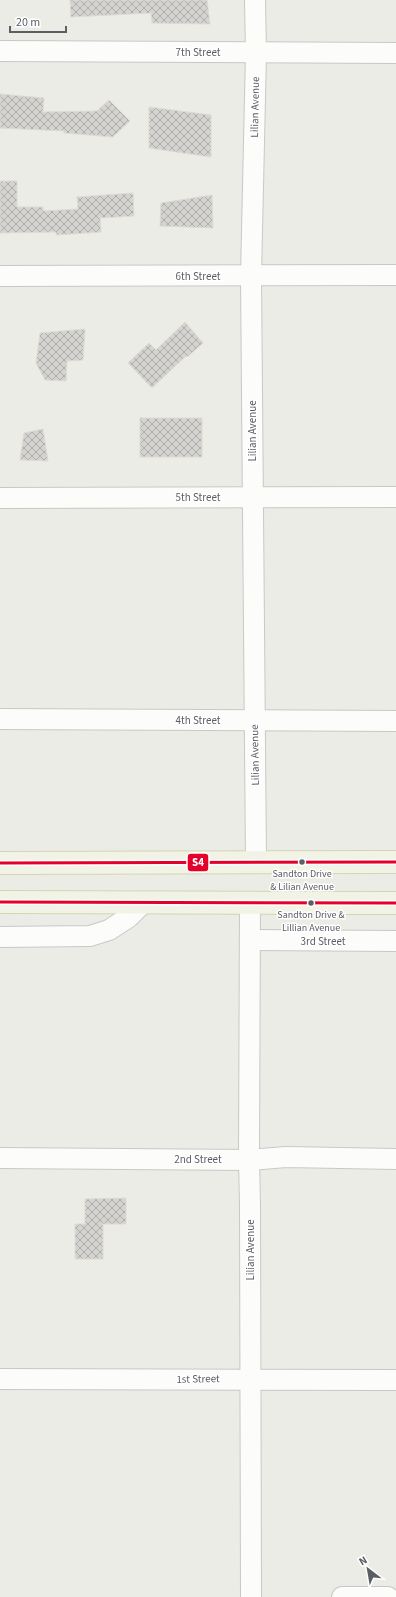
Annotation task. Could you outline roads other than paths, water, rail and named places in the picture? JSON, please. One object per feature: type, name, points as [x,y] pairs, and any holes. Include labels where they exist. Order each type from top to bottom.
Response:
[{"type":"main road","points":[[0,863],[396,862]]},
{"type":"main road","points":[[0,902],[396,903]]},
{"type":"street","name":"Lilian Avenue","points":[[255,0],[256,53],[251,276],[256,862]]},
{"type":"street","name":"7th Street","points":[[0,51],[396,53]]},
{"type":"street","name":"6th Street","points":[[0,276],[396,276]]},
{"type":"street","name":"5th Street","points":[[0,498],[253,496],[396,497]]},
{"type":"street","name":"4th Street","points":[[0,719],[396,721]]},
{"type":"street","name":"Lilian Avenue","points":[[250,902],[249,1160],[251,1597]]},
{"type":"street","points":[[0,937],[90,936],[109,930],[129,917],[143,903]]},
{"type":"street","name":"3rd Street","points":[[250,940],[396,941]]},
{"type":"street","name":"2nd Street","points":[[0,1158],[249,1160],[286,1157],[396,1159]]},
{"type":"street","name":"1st Street","points":[[0,1379],[396,1380]]},
{"type":"street","points":[[345,1597],[388,1597]]},
{"type":"place","name":"Sandton Drive & Lilian Avenue","points":[[302,862]]},
{"type":"place","name":"Sandton Drive & Lillian Avenue","points":[[311,903]]}]
